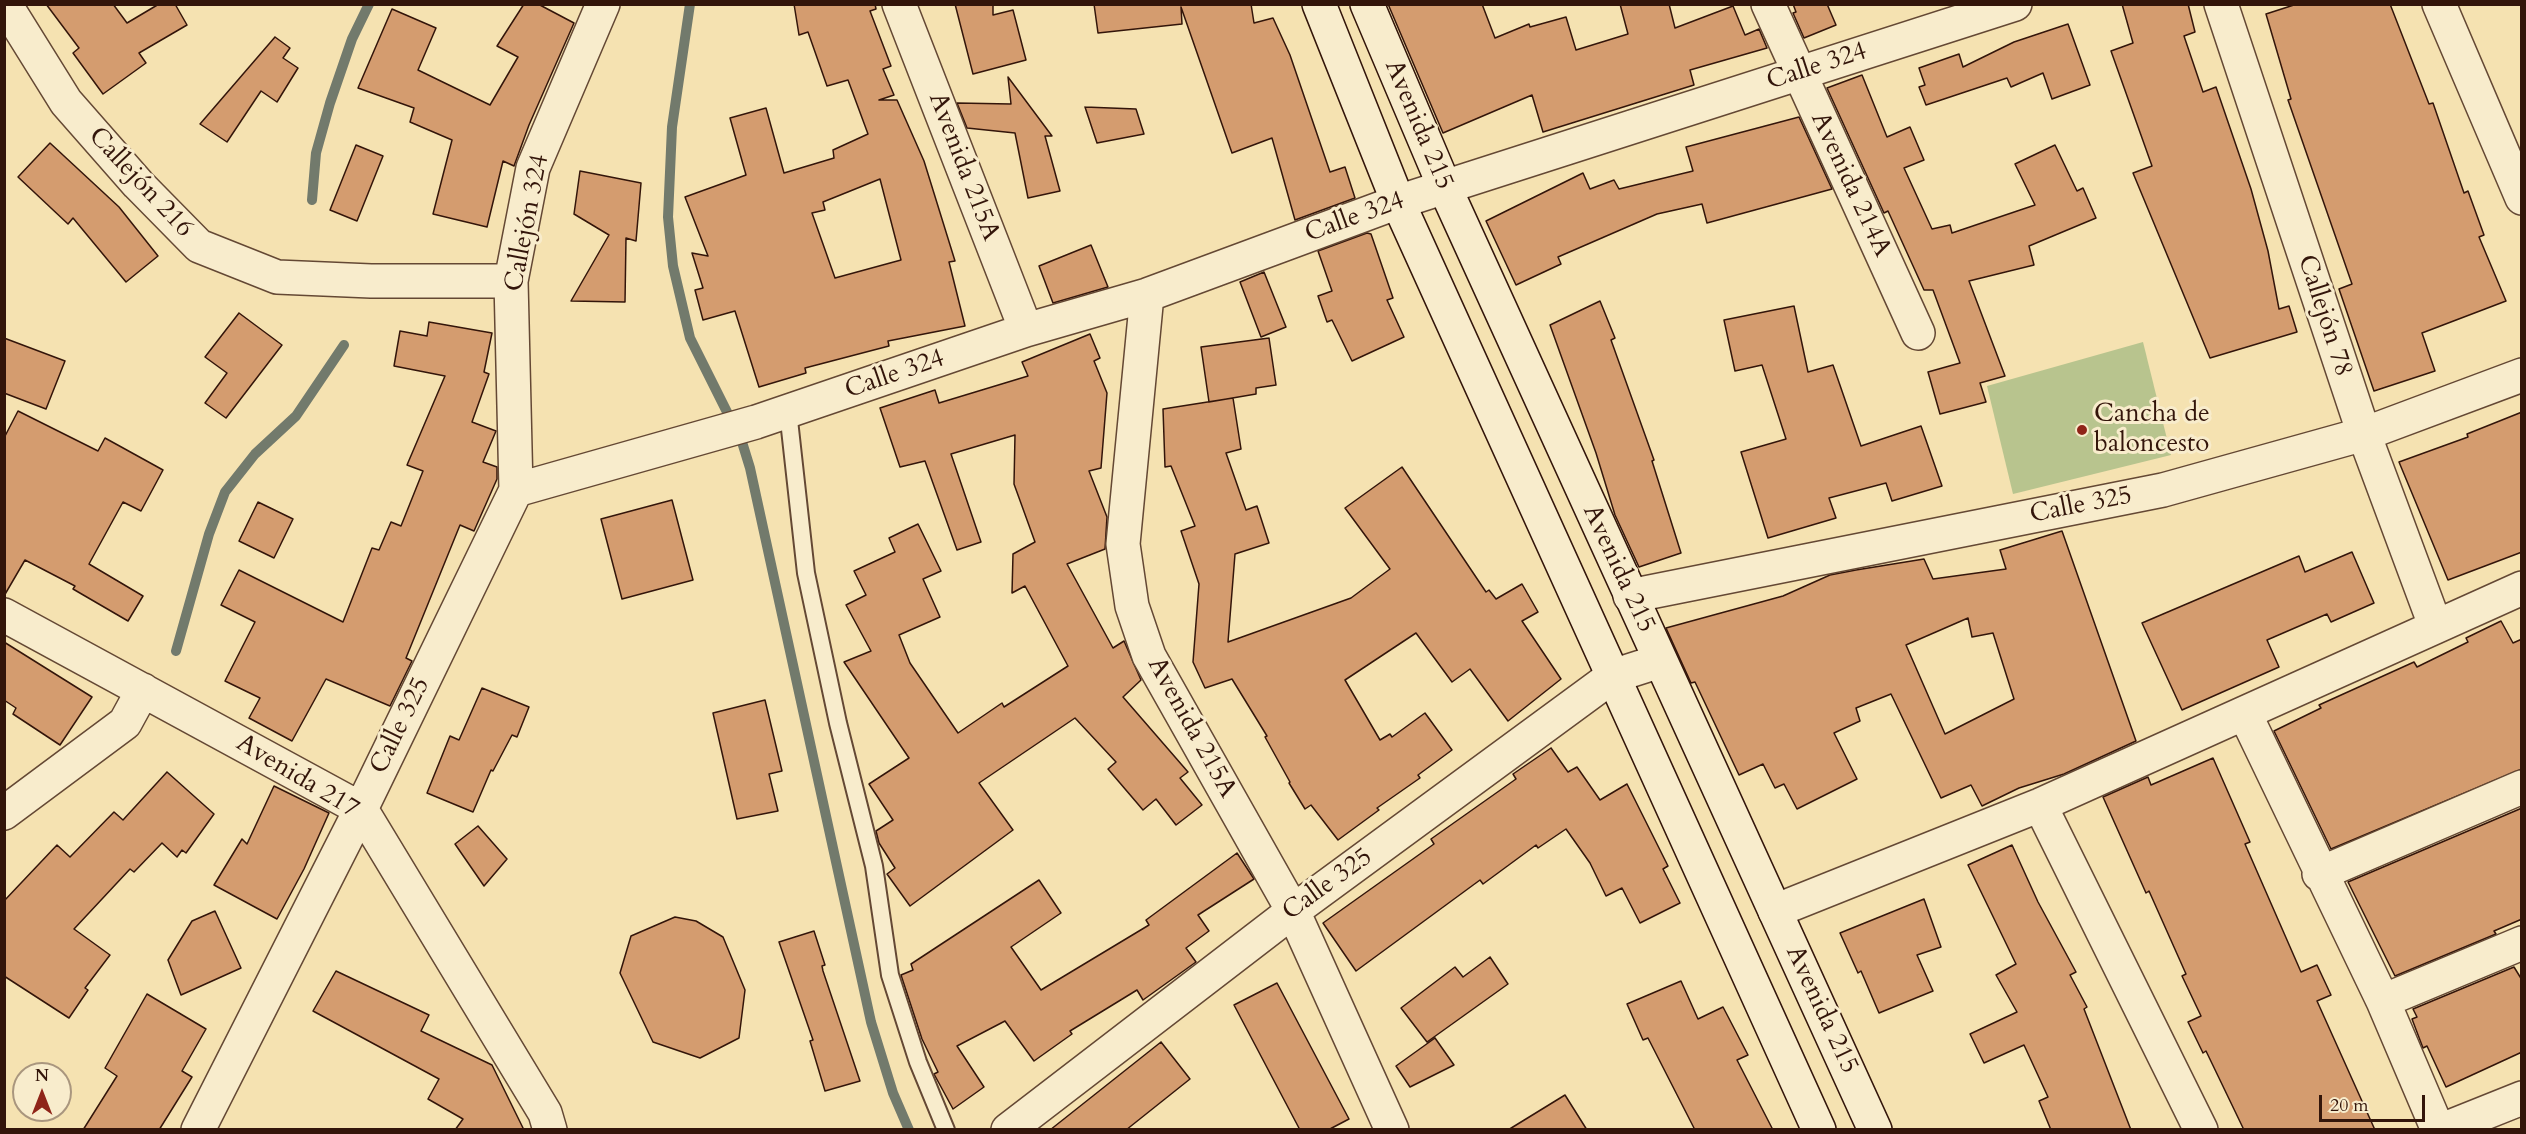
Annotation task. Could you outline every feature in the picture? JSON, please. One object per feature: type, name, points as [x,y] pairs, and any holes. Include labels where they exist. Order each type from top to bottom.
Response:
[{"type":"street","name":"Callejón 216","points":[[5,4],[66,102],[138,184],[199,246],[277,277],[371,281],[511,281]]},
{"type":"street","name":"Callejón 324","points":[[516,489],[511,281],[533,168],[603,4]]},
{"type":"street","name":"Avenida 215A","points":[[899,4],[1026,330]]},
{"type":"street","name":"Avenida 215","points":[[1318,4],[1398,202],[1819,1130]]},
{"type":"street","name":"Avenida 215","points":[[1367,4],[1444,188],[1875,1130]]},
{"type":"street","name":"Avenida 214A","points":[[1768,4],[1918,333]]},
{"type":"street","name":"Calle 324","points":[[516,489],[756,422],[1026,330],[1147,295],[1398,202],[2015,4]]},
{"type":"street","name":"Callejón 78","points":[[2221,4],[2364,434],[2435,625]]},
{"type":"street","points":[[2439,4],[2522,198]]},
{"type":"street","name":"Avenida 215A","points":[[1147,295],[1123,544],[1132,606],[1149,656],[1293,911],[1392,1130]]},
{"type":"street","name":"Calle 325","points":[[1630,596],[2163,489],[2364,434],[2522,375]]},
{"type":"street","name":"Calle 325","points":[[198,1130],[361,809],[516,489]]},
{"type":"street","points":[[1775,912],[2040,805],[2245,714],[2435,625],[2522,588]]},
{"type":"street","name":"Avenida 217","points":[[4,615],[361,809],[543,1124]]},
{"type":"street","name":"Calle 325","points":[[1008,1130],[1293,911],[1613,676],[1660,661]]},
{"type":"street","points":[[4,813],[125,723],[143,690]]},
{"type":"street","points":[[2245,714],[2319,874],[2383,1001],[2440,1130],[2522,1098]]},
{"type":"street","points":[[2319,874],[2522,787]]},
{"type":"street","points":[[2040,805],[2201,1130]]},
{"type":"street","points":[[2383,1001],[2522,943]]},
{"type":"lane","points":[[788,411],[806,573],[838,723],[874,866],[890,975],[918,1062],[946,1130]]},
{"type":"green space","name":"Cancha de baloncesto","points":[[2143,342],[2171,455],[2013,494],[1987,386]]},
{"type":"building","points":[[46,4],[113,4],[127,23],[159,4],[175,4],[187,25],[139,53],[146,63],[103,94],[73,53],[79,48]]},
{"type":"building","points":[[524,4],[538,4],[574,23],[529,125],[514,166],[503,161],[487,227],[433,214],[452,140],[410,122],[414,108],[358,88],[392,9],[436,28],[418,70],[490,105],[518,57],[497,46]]},
{"type":"building","points":[[794,4],[875,4],[876,9],[870,11],[891,66],[883,69],[894,95],[879,100],[897,100],[924,161],[955,261],[949,262],[965,326],[888,341],[889,346],[805,368],[806,373],[759,387],[735,311],[703,320],[695,290],[703,288],[692,253],[708,256],[685,197],[746,175],[730,118],[766,108],[784,173],[834,158],[833,150],[868,134],[848,80],[827,86],[808,32],[799,35]],"holes":[[[880,179],[901,260],[835,278],[812,213],[825,210],[823,202]]]},
{"type":"building","points":[[955,4],[993,4],[993,15],[1013,10],[1026,60],[973,74]]},
{"type":"building","points":[[1094,4],[1251,4],[1254,23],[1273,18],[1290,55],[1330,172],[1345,167],[1355,198],[1295,220],[1272,138],[1232,153],[1181,7],[1182,24],[1098,33]]},
{"type":"building","points":[[1388,4],[1482,4],[1495,38],[1529,24],[1530,27],[1566,17],[1576,50],[1628,34],[1620,4],[1669,4],[1675,28],[1733,6],[1745,35],[1759,29],[1767,48],[1690,70],[1694,85],[1543,132],[1532,95],[1443,133]]},
{"type":"building","points":[[1793,4],[1827,4],[1836,25],[1804,38],[1793,13],[1796,12]]},
{"type":"building","points":[[2122,4],[2188,4],[2195,32],[2184,36],[2203,92],[2216,87],[2251,189],[2268,251],[2279,309],[2289,306],[2297,332],[2210,358],[2133,173],[2152,166],[2111,51],[2133,43]]},
{"type":"building","points":[[2297,4],[2390,4],[2429,104],[2433,103],[2464,193],[2468,191],[2484,235],[2479,237],[2506,301],[2422,333],[2435,371],[2374,391],[2339,289],[2352,284],[2288,100],[2291,99],[2266,14]]},
{"type":"building","points":[[2068,24],[2090,85],[2052,99],[2043,73],[2011,87],[2007,78],[1926,105],[1919,87],[1925,85],[1919,68],[1959,54],[1963,67],[2014,42]]},
{"type":"building","points":[[275,37],[290,48],[283,58],[298,68],[277,102],[261,91],[227,142],[200,124]]},
{"type":"building","points":[[1862,75],[1887,137],[1910,127],[1924,160],[1904,168],[1932,229],[1950,225],[1952,233],[2035,205],[2015,164],[2055,145],[2077,191],[2083,188],[2096,218],[2029,246],[2034,265],[1969,281],[2005,376],[1980,383],[1986,402],[1940,414],[1928,372],[1960,363],[1933,290],[1924,290],[1888,211],[1884,213],[1827,88]]},
{"type":"building","points":[[1008,77],[1052,136],[1045,136],[1060,191],[1028,198],[1015,133],[967,128],[957,103],[1011,104]]},
{"type":"building","points":[[1085,107],[1136,109],[1144,134],[1097,143]]},
{"type":"building","points":[[1799,117],[1832,189],[1707,223],[1702,204],[1657,214],[1558,257],[1561,264],[1516,285],[1486,221],[1583,173],[1590,189],[1614,180],[1619,189],[1693,171],[1686,147]]},
{"type":"building","points":[[50,143],[119,207],[158,256],[126,282],[73,218],[68,224],[18,177]]},
{"type":"building","points":[[356,145],[383,156],[357,221],[330,210]]},
{"type":"building","points":[[580,171],[641,183],[636,241],[626,238],[625,302],[571,301],[609,235],[574,214]]},
{"type":"building","points":[[1367,233],[1371,234],[1393,298],[1387,300],[1404,337],[1352,361],[1332,320],[1327,322],[1318,296],[1332,291],[1318,251]]},
{"type":"building","points":[[1091,245],[1108,287],[1053,303],[1039,266]]},
{"type":"building","points":[[1264,272],[1286,327],[1261,337],[1240,282]]},
{"type":"building","points":[[1600,301],[1615,338],[1611,340],[1654,460],[1652,461],[1681,553],[1639,567],[1615,515],[1596,453],[1550,325]]},
{"type":"building","points":[[1794,306],[1808,372],[1833,365],[1861,446],[1921,426],[1942,486],[1892,501],[1886,483],[1829,498],[1836,518],[1768,538],[1741,452],[1786,439],[1762,365],[1735,371],[1724,320]]},
{"type":"building","points":[[239,313],[282,345],[226,418],[205,403],[227,373],[205,357]]},
{"type":"building","points":[[429,322],[492,333],[484,372],[489,374],[472,422],[496,431],[483,462],[497,467],[497,479],[474,531],[460,525],[406,658],[412,661],[390,706],[326,679],[292,741],[249,718],[260,698],[225,681],[255,622],[221,605],[239,570],[343,622],[372,548],[379,550],[391,522],[401,526],[423,471],[407,465],[445,376],[394,366],[400,331],[427,336]]},
{"type":"building","points":[[1090,334],[1100,358],[1094,361],[1107,393],[1101,468],[1089,471],[1107,517],[1105,549],[1067,564],[1113,648],[1124,641],[1141,680],[1123,697],[1188,772],[1180,778],[1202,805],[1176,825],[1156,799],[1143,810],[1108,769],[1116,762],[1075,718],[979,783],[1013,830],[910,906],[887,874],[895,868],[879,843],[876,831],[893,820],[869,784],[909,758],[844,662],[871,651],[846,605],[866,595],[854,571],[895,552],[889,538],[918,524],[941,571],[923,579],[940,617],[899,635],[910,663],[958,733],[1002,703],[1004,707],[1068,666],[1025,586],[1012,593],[1013,554],[1035,542],[1014,484],[1015,435],[951,454],[981,542],[957,550],[925,461],[900,467],[880,408],[935,390],[939,403],[1028,376],[1022,362]]},
{"type":"building","points":[[4,338],[65,361],[46,409],[4,393]]},
{"type":"building","points":[[1269,338],[1276,385],[1256,388],[1256,394],[1209,402],[1201,347]]},
{"type":"building","points":[[1233,398],[1241,449],[1226,453],[1246,510],[1257,506],[1269,543],[1235,554],[1228,642],[1351,598],[1390,569],[1345,508],[1402,467],[1486,592],[1489,590],[1496,599],[1522,584],[1538,612],[1522,621],[1561,679],[1508,721],[1470,669],[1452,682],[1416,633],[1345,680],[1380,740],[1390,734],[1392,737],[1425,713],[1452,750],[1418,775],[1420,778],[1377,808],[1379,810],[1338,840],[1311,805],[1305,809],[1265,737],[1267,736],[1232,679],[1205,688],[1193,662],[1199,584],[1181,531],[1195,526],[1171,466],[1165,467],[1163,409]]},
{"type":"building","points":[[18,411],[98,451],[105,438],[163,470],[141,511],[123,502],[89,564],[143,596],[128,621],[73,589],[75,586],[25,560],[4,596],[4,438]]},
{"type":"building","points":[[2522,412],[2522,552],[2448,580],[2399,462],[2468,437],[2467,434]]},
{"type":"building","points":[[672,500],[693,580],[622,599],[601,519]]},
{"type":"building","points":[[258,502],[293,519],[274,558],[239,541]]},
{"type":"building","points":[[2062,531],[2136,741],[2064,774],[2019,788],[1982,806],[1971,785],[1941,798],[1891,694],[1856,708],[1860,721],[1834,733],[1857,779],[1797,809],[1784,784],[1775,788],[1763,764],[1739,775],[1695,682],[1691,683],[1666,628],[1783,596],[1830,575],[1856,570],[1924,559],[1933,579],[2006,569],[2000,550]],"holes":[[[1968,618],[1972,637],[1993,633],[2014,699],[1945,734],[1906,645]]]},
{"type":"building","points":[[2352,552],[2374,603],[2331,622],[2327,614],[2267,640],[2279,667],[2182,710],[2142,623],[2299,556],[2305,572]]},
{"type":"building","points":[[2501,621],[2513,643],[2522,639],[2522,769],[2331,849],[2274,731],[2321,708],[2319,705],[2414,662],[2417,667],[2468,642],[2466,638]]},
{"type":"building","points":[[4,642],[92,697],[60,745],[13,714],[16,708],[4,700]]},
{"type":"building","points":[[482,688],[529,707],[517,737],[512,735],[493,771],[491,770],[473,812],[427,793],[450,736],[459,740]]},
{"type":"building","points":[[765,700],[782,771],[769,774],[778,811],[737,819],[713,713]]},
{"type":"building","points":[[1551,748],[1568,772],[1577,767],[1600,800],[1627,784],[1668,866],[1663,869],[1680,903],[1640,923],[1622,888],[1606,896],[1590,863],[1566,829],[1538,848],[1536,845],[1483,884],[1480,880],[1356,971],[1323,923],[1434,844],[1431,839],[1516,779],[1513,774]]},
{"type":"building","points":[[2213,758],[2250,842],[2245,844],[2301,972],[2317,965],[2331,995],[2317,1001],[2375,1130],[2244,1130],[2206,1051],[2203,1053],[2188,1022],[2201,1016],[2182,976],[2186,974],[2149,891],[2146,893],[2103,797],[2148,777],[2151,785]]},
{"type":"building","points":[[167,772],[214,814],[186,853],[182,850],[177,857],[162,843],[134,872],[130,869],[74,929],[110,955],[85,988],[88,990],[69,1018],[4,976],[4,901],[57,845],[70,857],[114,812],[123,820]]},
{"type":"building","points":[[274,786],[329,813],[304,869],[277,919],[214,885],[242,839],[247,844]]},
{"type":"building","points":[[2522,808],[2522,919],[2494,931],[2496,934],[2395,976],[2348,882]]},
{"type":"building","points":[[478,826],[507,859],[484,886],[455,844]]},
{"type":"building","points":[[2012,845],[2038,902],[2076,972],[2070,975],[2087,1007],[2084,1009],[2131,1130],[2051,1130],[2039,1101],[2048,1097],[2024,1045],[1984,1063],[1970,1034],[2017,1012],[1996,975],[2016,964],[1968,865]]},
{"type":"building","points":[[1237,853],[1254,879],[1198,915],[1209,931],[1186,948],[1196,962],[1143,1000],[1137,990],[1070,1031],[1072,1034],[1034,1061],[1005,1021],[957,1046],[984,1087],[953,1109],[934,1074],[938,1072],[922,1039],[901,975],[913,970],[911,964],[1039,880],[1061,913],[1011,947],[1041,990],[1149,925],[1146,920]]},
{"type":"building","points":[[1924,899],[1941,947],[1917,955],[1933,991],[1879,1013],[1861,971],[1858,973],[1840,933]]},
{"type":"building","points":[[215,911],[241,968],[181,995],[168,960],[192,921]]},
{"type":"building","points":[[675,917],[696,921],[723,937],[745,990],[739,1038],[700,1058],[653,1042],[620,973],[631,936]]},
{"type":"building","points":[[814,931],[825,965],[822,966],[823,971],[860,1081],[825,1091],[810,1041],[813,1040],[779,942]]},
{"type":"building","points":[[1490,957],[1508,984],[1427,1042],[1401,1008],[1455,967],[1463,977]]},
{"type":"building","points":[[2514,967],[2522,980],[2522,1052],[2446,1087],[2427,1046],[2423,1048],[2412,1019],[2417,1017],[2413,1009]]},
{"type":"building","points":[[336,971],[429,1015],[421,1031],[492,1065],[524,1130],[455,1130],[463,1119],[428,1099],[439,1079],[313,1011]]},
{"type":"building","points":[[1681,981],[1698,1019],[1723,1007],[1748,1055],[1737,1060],[1773,1130],[1695,1130],[1648,1038],[1643,1040],[1627,1004]]},
{"type":"building","points":[[1277,983],[1349,1119],[1328,1130],[1300,1130],[1234,1005]]},
{"type":"building","points":[[147,994],[206,1029],[182,1071],[192,1077],[159,1130],[83,1130],[117,1076],[105,1068]]},
{"type":"building","points":[[1435,1038],[1454,1065],[1410,1087],[1396,1066]]},
{"type":"building","points":[[1161,1042],[1190,1079],[1126,1130],[1050,1130]]},
{"type":"building","points":[[1565,1095],[1587,1130],[1508,1130]]},
{"type":"waterway","points":[[312,200],[316,153],[330,103],[352,39],[369,4]]},
{"type":"waterway","points":[[690,4],[672,127],[668,217],[673,266],[690,338],[742,442],[750,468],[871,1022],[893,1093],[909,1130]]},
{"type":"waterway","points":[[176,651],[209,534],[225,492],[255,454],[296,416],[344,345]]},
{"type":"place","name":"Cancha de baloncesto","points":[[2082,430]]}]
